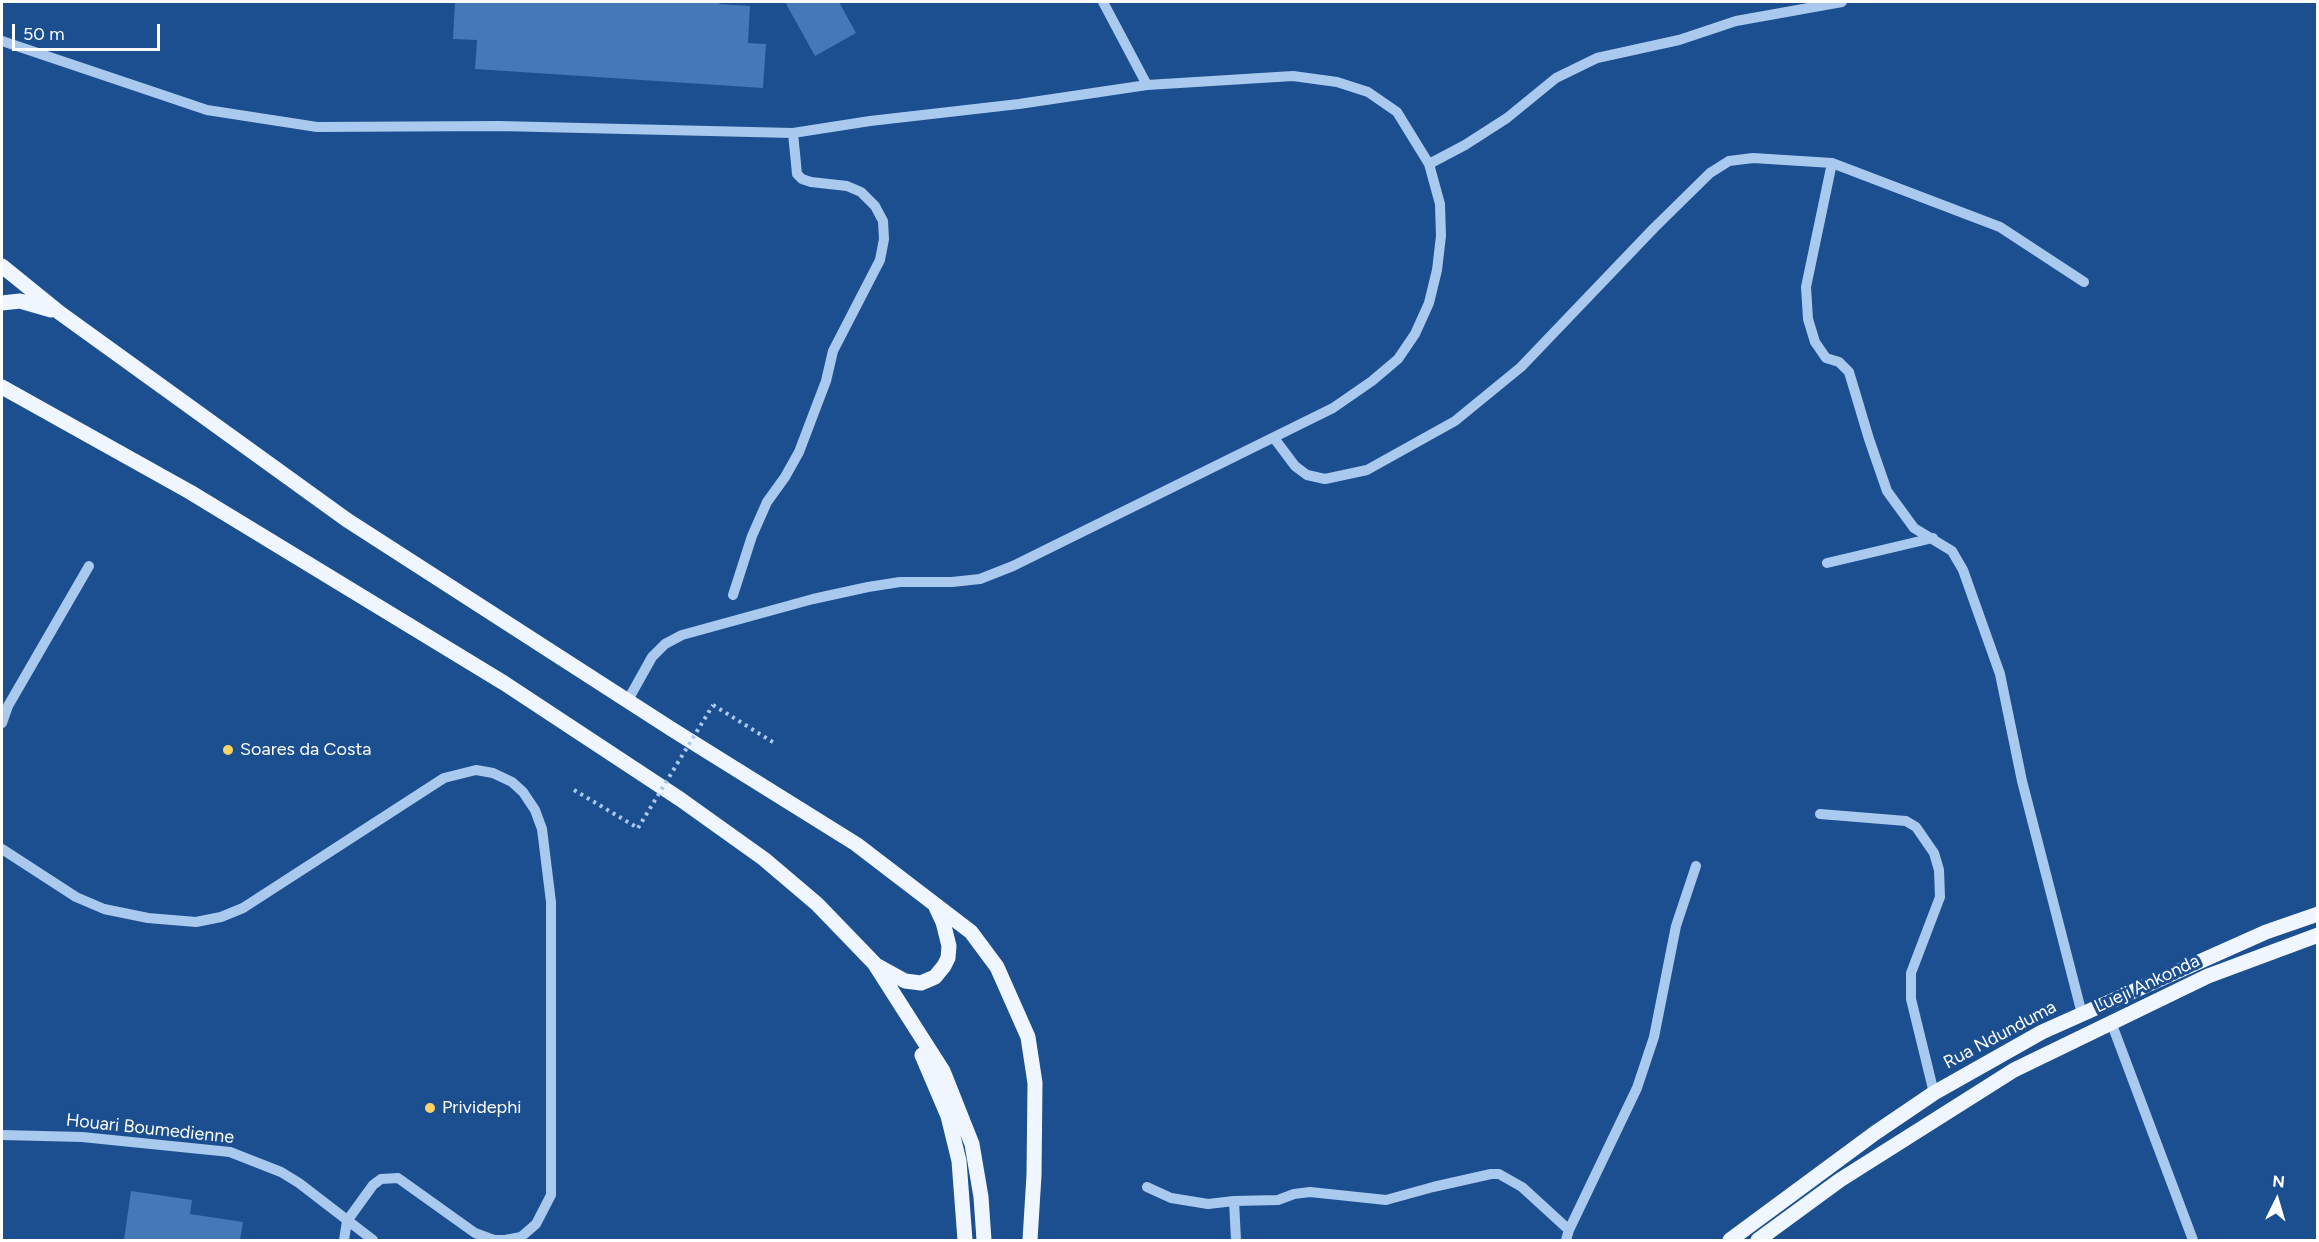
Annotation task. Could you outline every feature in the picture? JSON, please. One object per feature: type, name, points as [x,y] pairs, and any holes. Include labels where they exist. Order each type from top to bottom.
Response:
[{"type":"main road","points":[[2,266],[60,313],[347,520],[856,844],[971,932],[997,967],[1028,1037],[1035,1083],[1034,1175],[1030,1240]]},
{"type":"main road","points":[[2,303],[20,300],[60,313]]},
{"type":"main road","points":[[2,387],[200,498],[504,683],[671,793],[764,859],[817,904],[874,963],[943,1071],[972,1144],[981,1197],[984,1240]]},
{"type":"main road","points":[[874,963],[905,981],[921,983],[934,977],[948,958],[949,946],[943,922],[934,902]]},
{"type":"main road","name":"Rua Ndunduma","points":[[1730,1240],[1875,1133],[1934,1093],[2042,1032],[2266,932],[2318,914]]},
{"type":"main road","name":"Lueji Ankonda","points":[[1758,1240],[1840,1180],[2014,1070],[2208,976],[2318,935]]},
{"type":"main road","points":[[892,992],[934,1080],[948,1116],[959,1161],[965,1240]]},
{"type":"main road","points":[[1020,1240],[1034,1175]]},
{"type":"street","points":[[1103,2],[1147,85]]},
{"type":"street","points":[[1429,164],[1465,145],[1507,118],[1556,78],[1597,58],[1679,40],[1736,21],[1842,2]]},
{"type":"street","points":[[2,41],[207,110],[317,127],[499,126],[793,133],[1147,85],[1293,76],[1337,82],[1368,92],[1396,111],[1429,164],[1440,204],[1442,236],[1429,303],[1415,334],[1398,359],[1372,381],[1334,408],[1013,566],[981,579],[952,582],[900,582],[868,587],[813,599],[682,635],[665,644],[652,657],[628,700]]},
{"type":"street","points":[[733,595],[752,536],[766,502],[785,477],[799,452],[826,381],[832,351],[880,260],[884,239],[883,221],[875,206],[861,192],[847,186],[811,182],[796,174],[793,133]]},
{"type":"street","points":[[1274,438],[1295,466],[1307,475],[1325,479],[1368,470],[1455,421],[1521,367],[1577,306],[1710,173],[1729,161],[1754,158],[1832,164],[2000,227],[2084,282]]},
{"type":"street","points":[[1832,164],[1806,287],[1808,319],[1815,342],[1826,358],[1839,362],[1849,372],[1887,491],[1914,528],[1952,551],[1964,570],[2000,674],[2022,781],[2082,1014]]},
{"type":"street","points":[[1827,563],[1933,538]]},
{"type":"street","points":[[2,723],[8,706],[89,566]]},
{"type":"street","points":[[2,849],[76,897],[104,909],[148,918],[196,922],[221,917],[243,908],[444,777],[476,770],[494,772],[512,782],[523,792],[535,810],[542,829],[551,902],[552,1195],[536,1224],[521,1237],[506,1240],[484,1238],[398,1178],[381,1179],[373,1185],[347,1221],[344,1240]]},
{"type":"street","points":[[1820,814],[1906,821],[1916,827],[1934,853],[1939,870],[1940,897],[1911,973],[1911,999],[1934,1093]]},
{"type":"street","points":[[1147,1187],[1171,1198],[1208,1204],[1278,1200],[1294,1194],[1310,1192],[1386,1200],[1491,1173],[1499,1174],[1514,1182],[1568,1235],[1637,1088],[1654,1037],[1676,926],[1696,866]]},
{"type":"street","points":[[2111,1022],[2193,1240]]},
{"type":"street","name":"Houari Boumedienne","points":[[2,1135],[82,1137],[230,1152],[290,1177],[373,1240]]},
{"type":"street","points":[[1234,1201],[1236,1240]]},
{"type":"path","points":[[574,790],[638,828],[713,705],[776,744]]},
{"type":"building","points":[[455,2],[720,2],[719,4],[750,6],[748,43],[766,44],[763,88],[475,69],[477,40],[453,39]]},
{"type":"building","points":[[785,2],[839,2],[856,33],[815,56]]},
{"type":"building","points":[[131,1191],[192,1200],[190,1214],[243,1222],[240,1240],[124,1240]]},
{"type":"place","name":"Soares da Costa","points":[[228,750]]},
{"type":"place","name":"Prividephi","points":[[430,1108]]}]
